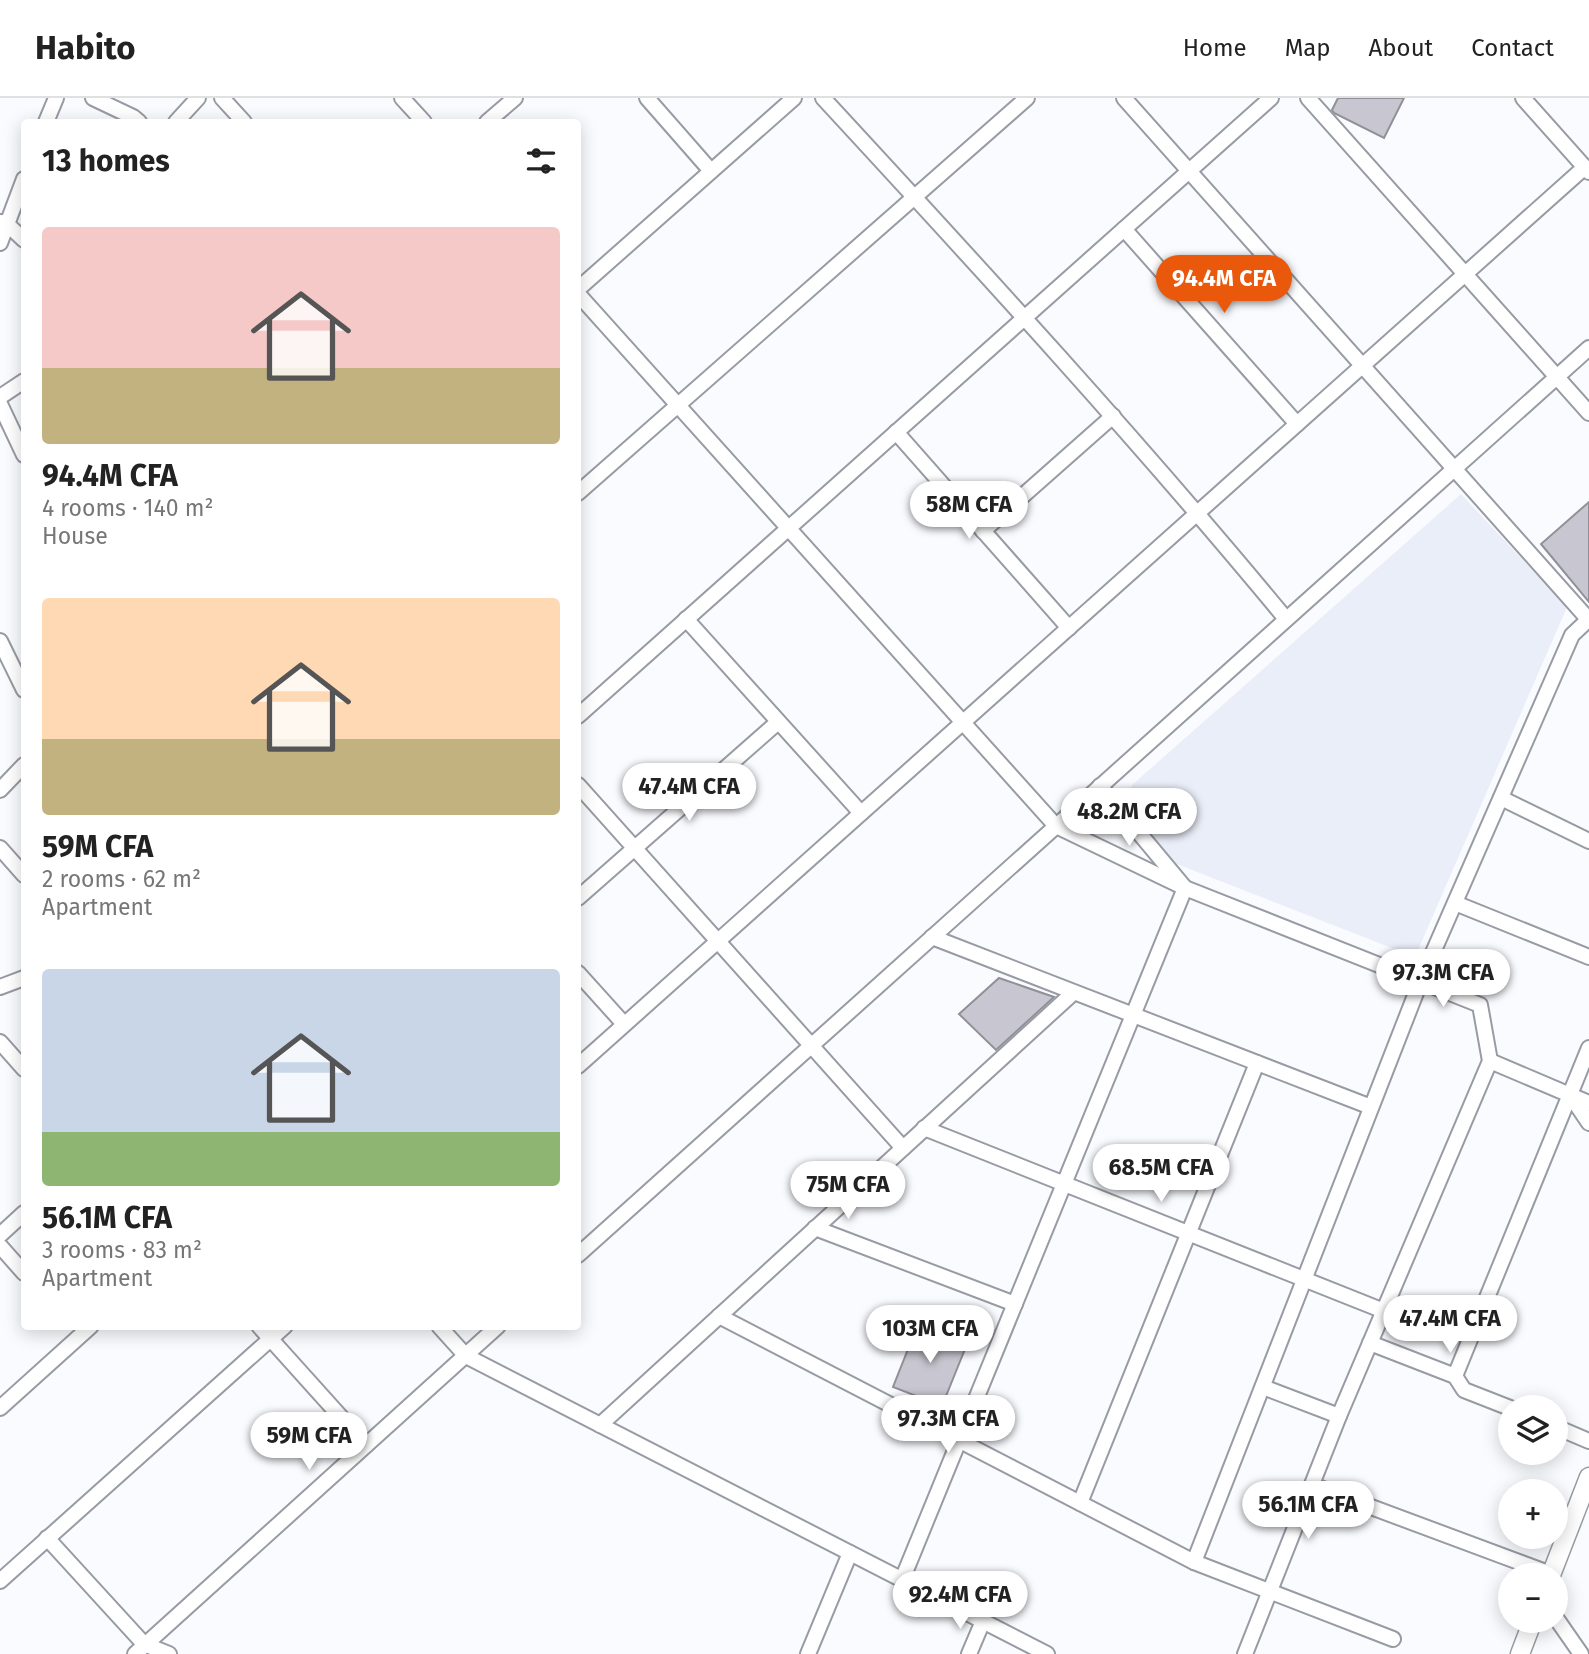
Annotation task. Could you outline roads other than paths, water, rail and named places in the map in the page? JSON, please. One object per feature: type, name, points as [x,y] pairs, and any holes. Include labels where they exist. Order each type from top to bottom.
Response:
[{"type":"street","points":[[47,119],[56,98]]},
{"type":"street","points":[[93,98],[135,119]]},
{"type":"street","points":[[179,119],[198,98]]},
{"type":"street","points":[[222,98],[241,119]]},
{"type":"street","points":[[402,98],[421,119]]},
{"type":"street","points":[[490,119],[515,98]]},
{"type":"street","points":[[647,98],[711,171]]},
{"type":"street","points":[[581,288],[794,98]]},
{"type":"street","points":[[823,98],[1113,416],[1198,512],[1286,619]]},
{"type":"street","points":[[581,488],[1027,98]]},
{"type":"street","points":[[1124,98],[1589,620],[1572,635],[1420,981],[1194,1562]]},
{"type":"street","points":[[581,713],[1271,98]]},
{"type":"street","points":[[1308,98],[1589,412]]},
{"type":"street","points":[[581,1063],[1465,274],[1587,169],[1523,98]]},
{"type":"street","points":[[0,243],[4,223],[21,186]]},
{"type":"street","points":[[4,223],[21,237]]},
{"type":"street","points":[[1124,229],[1297,424]]},
{"type":"street","points":[[581,294],[1056,826],[1185,888],[1479,1005],[1490,1061],[1339,1416],[1245,1654]]},
{"type":"street","points":[[581,1252],[1589,348]]},
{"type":"street","points":[[0,397],[21,383]]},
{"type":"street","points":[[0,404],[21,449]]},
{"type":"street","points":[[983,531],[1113,416]]},
{"type":"street","points":[[896,432],[1069,628]]},
{"type":"street","points":[[686,619],[861,813]]},
{"type":"street","points":[[0,641],[21,684]]},
{"type":"street","points":[[581,895],[778,722]]},
{"type":"street","points":[[0,790],[21,768]]},
{"type":"street","points":[[1100,786],[1185,888]]},
{"type":"street","points":[[581,788],[902,1148]]},
{"type":"street","points":[[1501,798],[1589,841]]},
{"type":"street","points":[[0,848],[21,872]]},
{"type":"street","points":[[902,1580],[1185,888]]},
{"type":"street","points":[[1455,903],[1589,957]]},
{"type":"street","points":[[932,937],[1371,1107]]},
{"type":"street","points":[[581,976],[624,1024]]},
{"type":"street","points":[[0,987],[21,979]]},
{"type":"street","points":[[600,1425],[1073,993]]},
{"type":"street","points":[[2,1048],[21,1066]]},
{"type":"street","points":[[1455,1376],[1589,1048]]},
{"type":"street","points":[[1490,1061],[1589,1103]]},
{"type":"street","points":[[1080,1503],[1257,1063]]},
{"type":"street","points":[[1570,1095],[1589,1123]]},
{"type":"street","points":[[924,1128],[1384,1311]]},
{"type":"street","points":[[0,1235],[21,1216]]},
{"type":"street","points":[[815,1228],[1015,1304]]},
{"type":"street","points":[[0,1246],[21,1270]]},
{"type":"street","points":[[719,1315],[1194,1562],[1393,1639]]},
{"type":"street","points":[[0,1408],[81,1330]]},
{"type":"street","points":[[263,1330],[366,1445]]},
{"type":"street","points":[[0,1581],[281,1330]]},
{"type":"street","points":[[443,1330],[466,1356],[1047,1654]]},
{"type":"street","points":[[139,1649],[466,1356],[482,1333]]},
{"type":"street","points":[[1370,1343],[1455,1376],[1464,1390],[1498,1403]]},
{"type":"street","points":[[1263,1387],[1339,1416]]},
{"type":"street","points":[[1568,1432],[1589,1441]]},
{"type":"street","points":[[1557,1563],[1585,1502],[1589,1476]]},
{"type":"street","points":[[1311,1485],[1519,1563]]},
{"type":"street","points":[[47,1538],[139,1649],[169,1654]]},
{"type":"street","points":[[808,1654],[850,1553]]},
{"type":"street","points":[[969,1654],[983,1621]]},
{"type":"street","points":[[1520,1654],[1528,1633]]},
{"type":"street","points":[[1566,1633],[1581,1654]]}]
